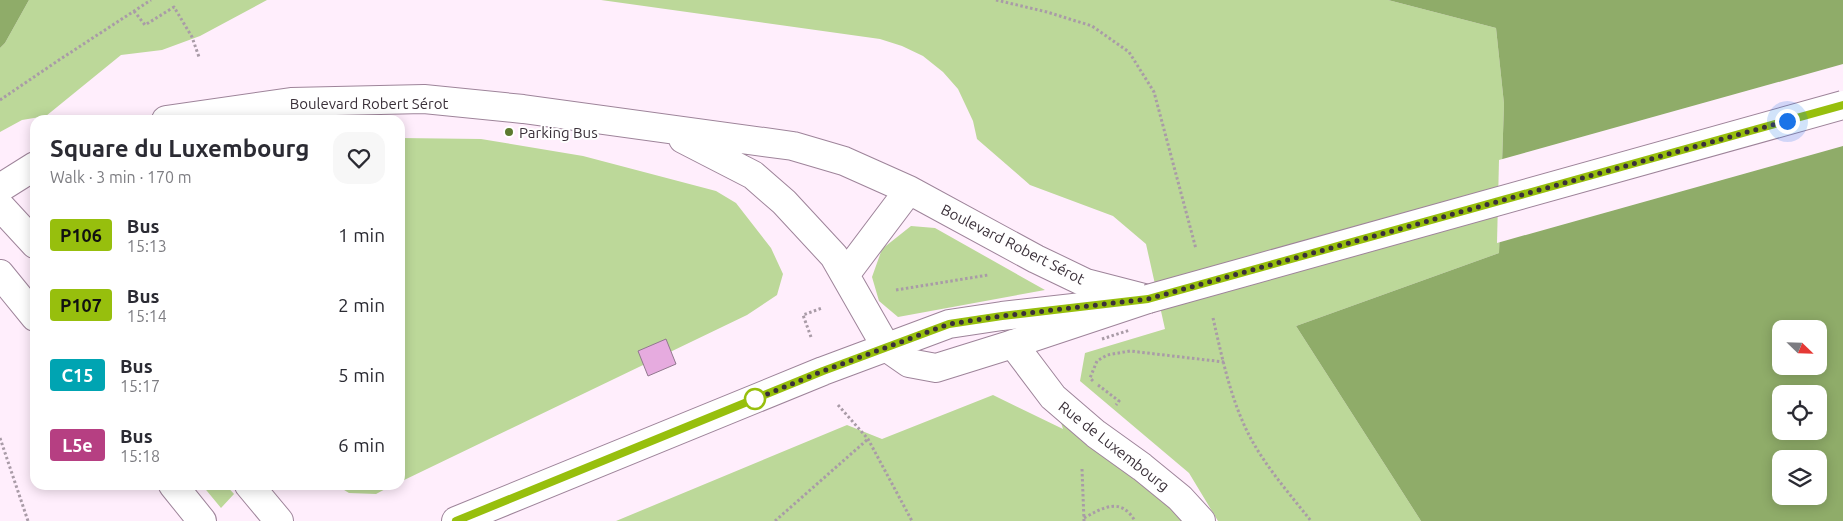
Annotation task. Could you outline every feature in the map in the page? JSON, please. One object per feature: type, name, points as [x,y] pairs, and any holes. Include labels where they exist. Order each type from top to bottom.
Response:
[{"type":"main road","name":"Boulevard Robert Sérot","points":[[201,115],[291,102],[424,99],[523,109],[793,146],[844,161],[908,190],[1036,259],[1086,283],[1148,299]]},
{"type":"main road","points":[[274,115],[312,102]]},
{"type":"main road","points":[[456,521],[823,371],[949,324],[1148,299],[1843,105]]},
{"type":"main road","name":"Boulevard Robert Sérot","points":[[662,128],[753,175],[790,208],[834,256],[886,348],[909,363],[936,368],[1148,299]]},
{"type":"main road","points":[[0,188],[30,169]]},
{"type":"main road","points":[[845,275],[908,190]]},
{"type":"main road","points":[[0,206],[30,239]]},
{"type":"main road","points":[[0,274],[30,311]]},
{"type":"main road","name":"Rue de Luxembourg","points":[[1013,344],[1053,397],[1096,434],[1142,466],[1180,498],[1200,521]]},
{"type":"main road","points":[[176,490],[202,521]]},
{"type":"main road","points":[[253,490],[279,521]]},
{"type":"path","points":[[0,100],[151,0]]},
{"type":"path","points":[[996,0],[1047,12],[1092,26],[1128,52],[1154,92],[1196,250]]},
{"type":"path","points":[[134,10],[145,25],[174,7],[192,37],[199,57]]},
{"type":"path","points":[[890,291],[997,274]]},
{"type":"path","points":[[812,341],[803,315],[825,307]]},
{"type":"path","points":[[1212,316],[1234,401],[1248,433],[1265,461],[1310,521]]},
{"type":"path","points":[[1119,401],[1090,378],[1097,361],[1107,355],[1130,351],[1224,362]]},
{"type":"path","points":[[838,405],[868,439],[912,521]]},
{"type":"path","points":[[0,438],[28,521]]},
{"type":"path","points":[[775,521],[868,439]]},
{"type":"path","points":[[1082,462],[1084,520]]},
{"type":"path","points":[[1084,520],[1102,508],[1117,506],[1129,511],[1135,521]]},
{"type":"shaded area","points":[[0,0],[29,0],[5,43],[0,48]]},
{"type":"shaded area","points":[[29,0],[267,0],[200,36],[162,50],[121,55],[47,115],[30,115],[30,119],[22,120],[0,132],[0,48],[5,43]]},
{"type":"shaded area","points":[[601,0],[1388,0],[1496,28],[1504,104],[1499,253],[1296,326],[1421,521],[1218,521],[1189,473],[1080,381],[1085,353],[1165,329],[1146,244],[1113,216],[1030,185],[977,139],[973,121],[958,89],[943,72],[923,56],[902,46],[880,39]]},
{"type":"shaded area","points":[[1388,0],[1843,0],[1843,521],[1421,521],[1296,326],[1499,253],[1504,104],[1496,28]]},
{"type":"shaded area","points":[[405,138],[481,139],[583,156],[716,191],[736,203],[771,248],[783,274],[777,295],[747,315],[405,480]]},
{"type":"shaded area","points":[[911,226],[935,228],[1045,290],[898,317],[879,301],[872,277],[882,249]]},
{"type":"shaded area","points":[[993,395],[1063,429],[1053,397],[1201,521],[616,521],[847,425],[882,439]]},
{"type":"shaded area","points":[[206,490],[230,490],[234,494],[221,508]]},
{"type":"shaded area","points":[[344,490],[384,490],[376,494],[349,493]]},
{"type":"pier","points":[[1843,64],[1843,146],[1497,243],[1499,160]]},
{"type":"building","points":[[666,339],[676,364],[648,376],[638,351]]},
{"type":"bus line","name":"P106","points":[[456,521],[823,371],[949,324],[1148,299],[1843,105]]},
{"type":"place","name":"Parking Bus","points":[[509,132]]},
{"type":"route","points":[[755,399],[753,400],[823,371],[949,324],[1148,299],[1787,121]]}]
